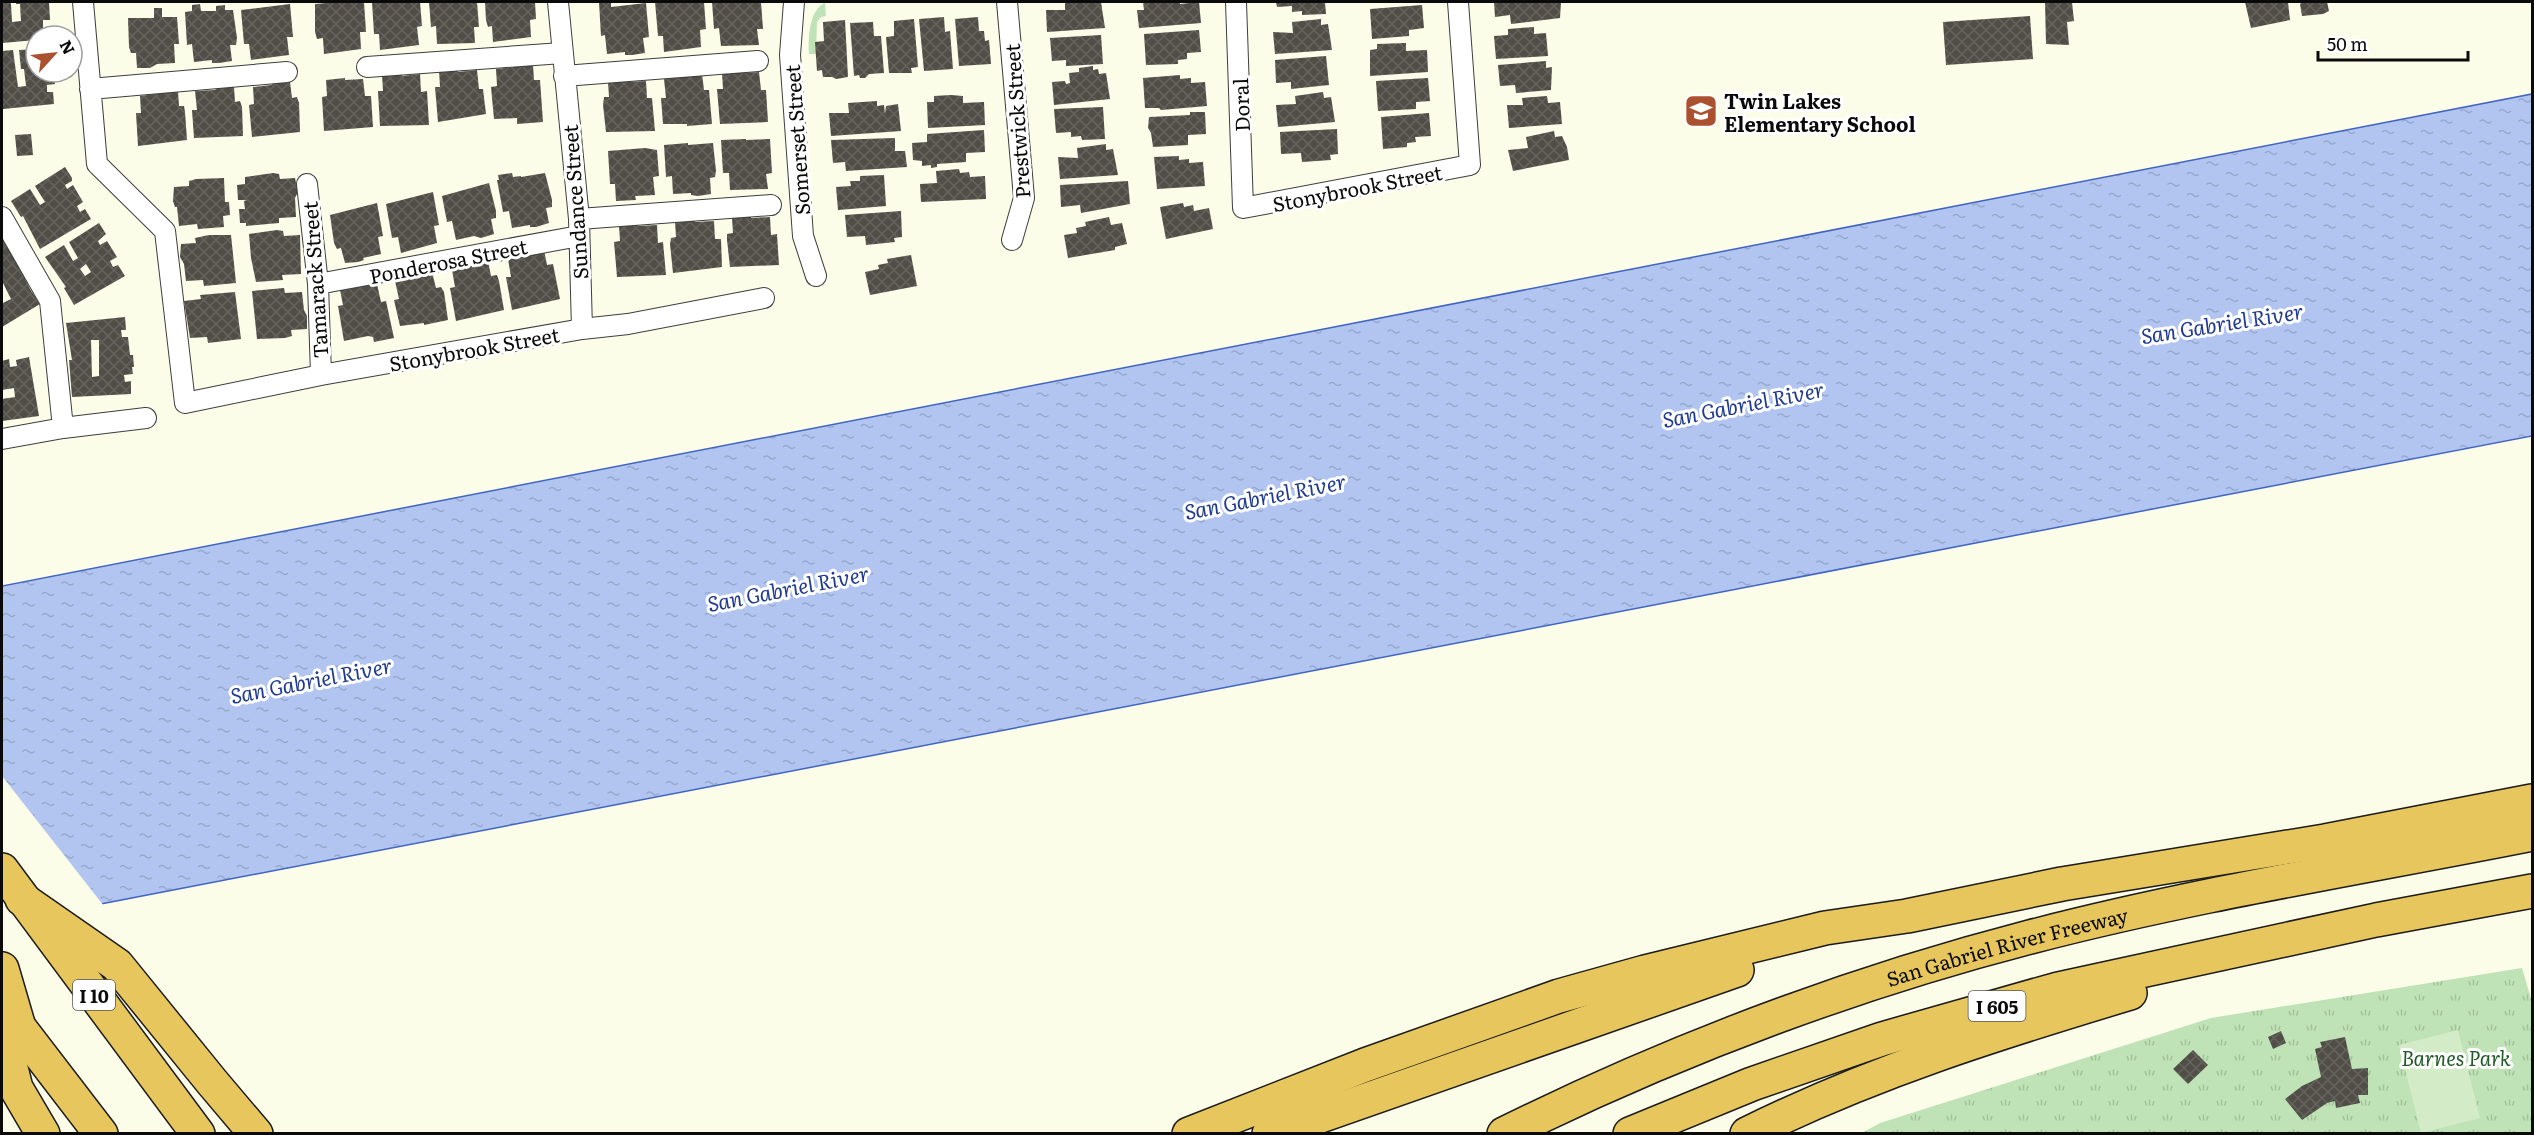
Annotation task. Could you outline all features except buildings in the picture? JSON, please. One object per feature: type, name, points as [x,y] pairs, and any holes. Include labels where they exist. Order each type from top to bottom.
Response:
[{"type":"highway","points":[[1189,1134],[1365,1065],[1559,996],[1645,972],[1825,928],[1907,916],[2062,884],[2325,841],[2532,801]]},
{"type":"highway","name":"San Gabriel River Freeway","points":[[1504,1134],[1569,1102],[1725,1036],[1858,987],[1904,973],[2030,937],[2186,902],[2532,834]]},
{"type":"highway","name":"I 10","points":[[2,870],[198,1134]]},
{"type":"highway","name":"I 605","points":[[1630,1134],[1752,1084],[1915,1029],[2058,989],[2376,920],[2532,891]]},
{"type":"highway","points":[[22,898],[117,965],[256,1134]]},
{"type":"highway","points":[[1269,1134],[1696,983],[1907,916]]},
{"type":"highway","points":[[1747,1134],[1831,1095],[1920,1059],[1999,1032],[2376,920]]},
{"type":"highway","points":[[2,969],[16,1088],[38,1126]]},
{"type":"highway","points":[[7,1022],[91,1121]]},
{"type":"street","points":[[83,2],[90,88],[287,72]]},
{"type":"street","name":"Sundance Street","points":[[558,2],[579,227],[582,329]]},
{"type":"street","name":"Somerset Street","points":[[794,2],[790,55],[803,236],[816,276]]},
{"type":"street","name":"Prestwick Street","points":[[1007,2],[1024,198],[1012,240]]},
{"type":"street","name":"Doral","points":[[1236,2],[1243,208]]},
{"type":"street","name":"Stonybrook Street","points":[[1243,208],[1470,165],[1458,2]]},
{"type":"street","points":[[367,67],[562,52]]},
{"type":"street","points":[[564,76],[758,61]]},
{"type":"street","name":"Stonybrook Street","points":[[90,88],[97,164],[165,231],[185,403],[321,375],[582,329],[628,324],[764,297]]},
{"type":"street","name":"Tamarack Street","points":[[307,184],[318,284],[321,375]]},
{"type":"street","name":"Ponderosa Street","points":[[318,284],[579,227],[771,205]]},
{"type":"street","points":[[2,217],[50,301],[63,428]]},
{"type":"street","points":[[2,440],[63,428],[146,418]]},
{"type":"green space","points":[[825,3],[826,16],[821,17],[817,22],[816,54],[809,54],[809,33],[813,18],[820,6]]},
{"type":"green space","name":"Barnes Park","points":[[2522,968],[2532,1002],[2532,1133],[1860,1134],[1880,1123],[2211,1018]]},
{"type":"green space","points":[[2458,1030],[2480,1118],[2421,1133],[2399,1045]]},
{"type":"water","name":"San Gabriel River","points":[[2532,94],[2532,436],[2,923],[2,586]]},
{"type":"pier","points":[[2,776],[104,906],[2,926]]},
{"type":"place","name":"Twin Lakes Elementary School","points":[[1701,111]]}]
